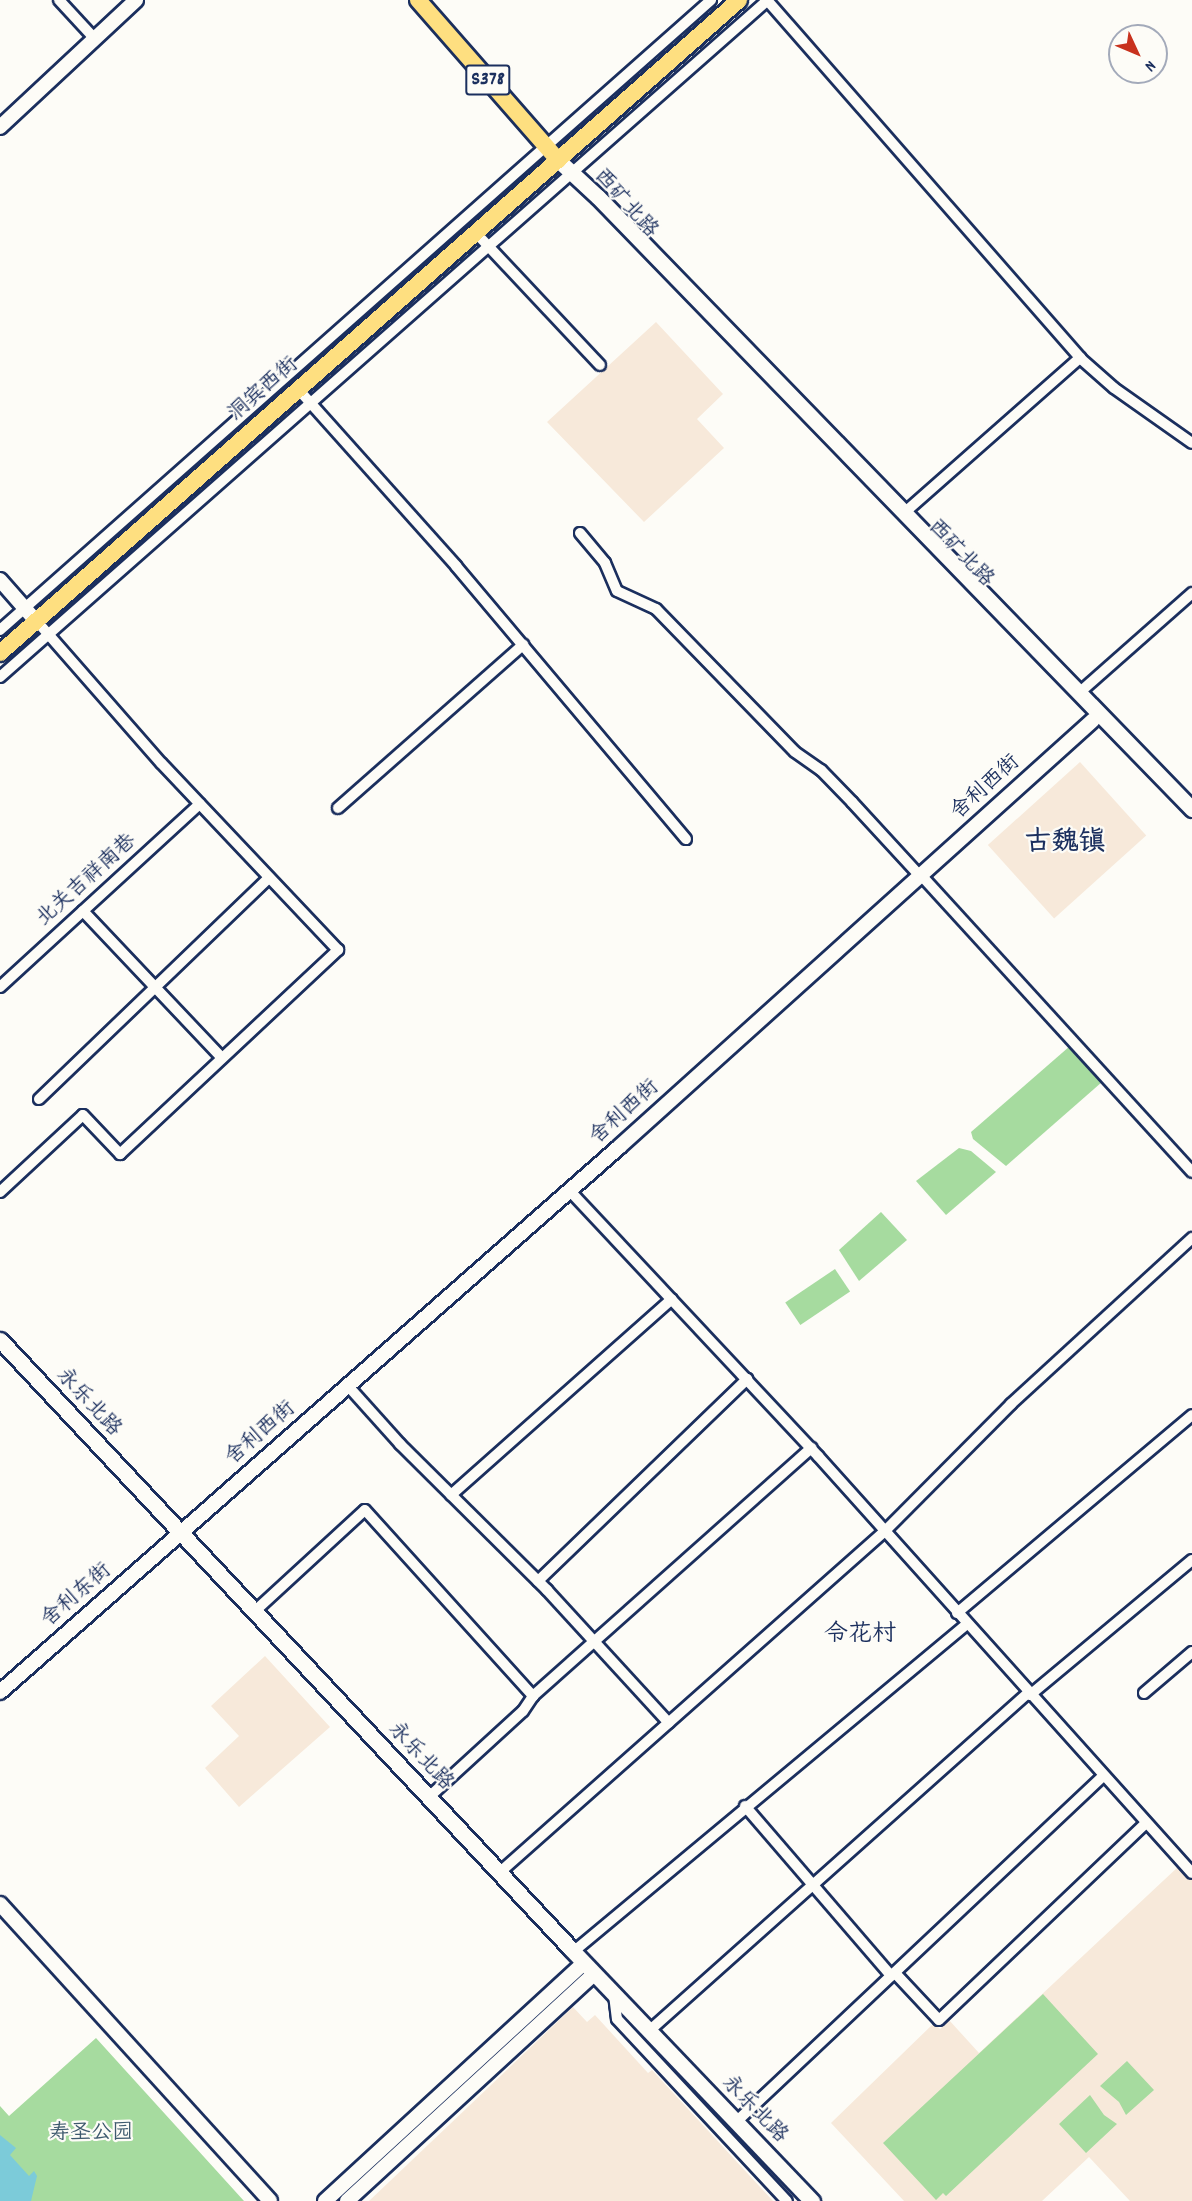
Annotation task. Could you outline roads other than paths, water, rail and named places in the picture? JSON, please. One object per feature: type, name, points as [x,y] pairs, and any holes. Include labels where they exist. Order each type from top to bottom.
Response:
[{"type":"main road","name":"S378","points":[[418,0],[558,160]]},
{"type":"main road","name":"洞宾西街","points":[[0,653],[32,616],[298,389],[739,0]]},
{"type":"main road","points":[[558,160],[571,174]]},
{"type":"main road","name":"西矿北路","points":[[571,174],[598,197],[1192,809]]},
{"type":"main road","name":"西矿北路","points":[[571,174],[592,204],[1192,822]]},
{"type":"main road","name":"永乐北路","points":[[0,1340],[614,1995],[812,2201]]},
{"type":"street","points":[[59,0],[94,39]]},
{"type":"street","points":[[0,127],[136,0]]},
{"type":"street","points":[[0,630],[32,616],[711,0]]},
{"type":"street","points":[[0,677],[767,0],[1080,358],[1114,388],[1192,443]]},
{"type":"street","points":[[476,232],[600,364]]},
{"type":"street","points":[[904,513],[1080,358]]},
{"type":"street","points":[[298,389],[523,645],[686,839]]},
{"type":"street","points":[[580,533],[604,563],[616,591],[656,609],[795,752],[821,770],[852,801],[1192,1172]]},
{"type":"street","points":[[0,580],[200,804],[338,950],[221,1057],[120,1154],[83,1115],[0,1192]]},
{"type":"street","points":[[1078,693],[1192,593]]},
{"type":"street","points":[[338,808],[523,645]]},
{"type":"street","name":"舍利西街","points":[[181,1532],[570,1191],[1093,720]]},
{"type":"street","name":"北关吉祥南巷","points":[[0,987],[200,804]]},
{"type":"street","points":[[39,1099],[269,878]]},
{"type":"street","points":[[83,911],[221,1057]]},
{"type":"street","points":[[570,1191],[811,1448],[1029,1694],[1192,1873]]},
{"type":"street","points":[[499,1873],[885,1532],[1011,1404],[1192,1238]]},
{"type":"street","points":[[451,1495],[672,1299]]},
{"type":"street","points":[[538,1581],[747,1379]]},
{"type":"street","points":[[348,1386],[451,1495],[538,1581],[669,1723]]},
{"type":"street","points":[[957,1613],[1192,1415]]},
{"type":"street","points":[[429,1797],[523,1711],[533,1696],[811,1448]]},
{"type":"street","points":[[255,1611],[365,1510],[533,1696]]},
{"type":"street","name":"舍利东街","points":[[0,1692],[181,1532]]},
{"type":"street","points":[[649,2031],[1029,1694],[1192,1560]]},
{"type":"street","points":[[347,2201],[584,1963],[745,1806],[967,1624]]},
{"type":"street","points":[[1144,1693],[1192,1652]]},
{"type":"street","points":[[736,2122],[1103,1776]]},
{"type":"street","points":[[745,1806],[893,1975],[939,2020],[1146,1823]]},
{"type":"street","points":[[0,1904],[270,2201]]},
{"type":"street","points":[[325,2201],[584,1963]]},
{"type":"street","points":[[614,1995],[617,2019],[788,2201]]},
{"type":"water","points":[[0,2135],[16,2148],[10,2155],[29,2176],[34,2171],[37,2176],[31,2201],[0,2201]]},
{"type":"district","name":"古魏镇","points":[[1065,844]]},
{"type":"district","name":"令花村","points":[[860,1636]]},
{"type":"park label","name":"寿圣公园","points":[[91,2134]]}]
